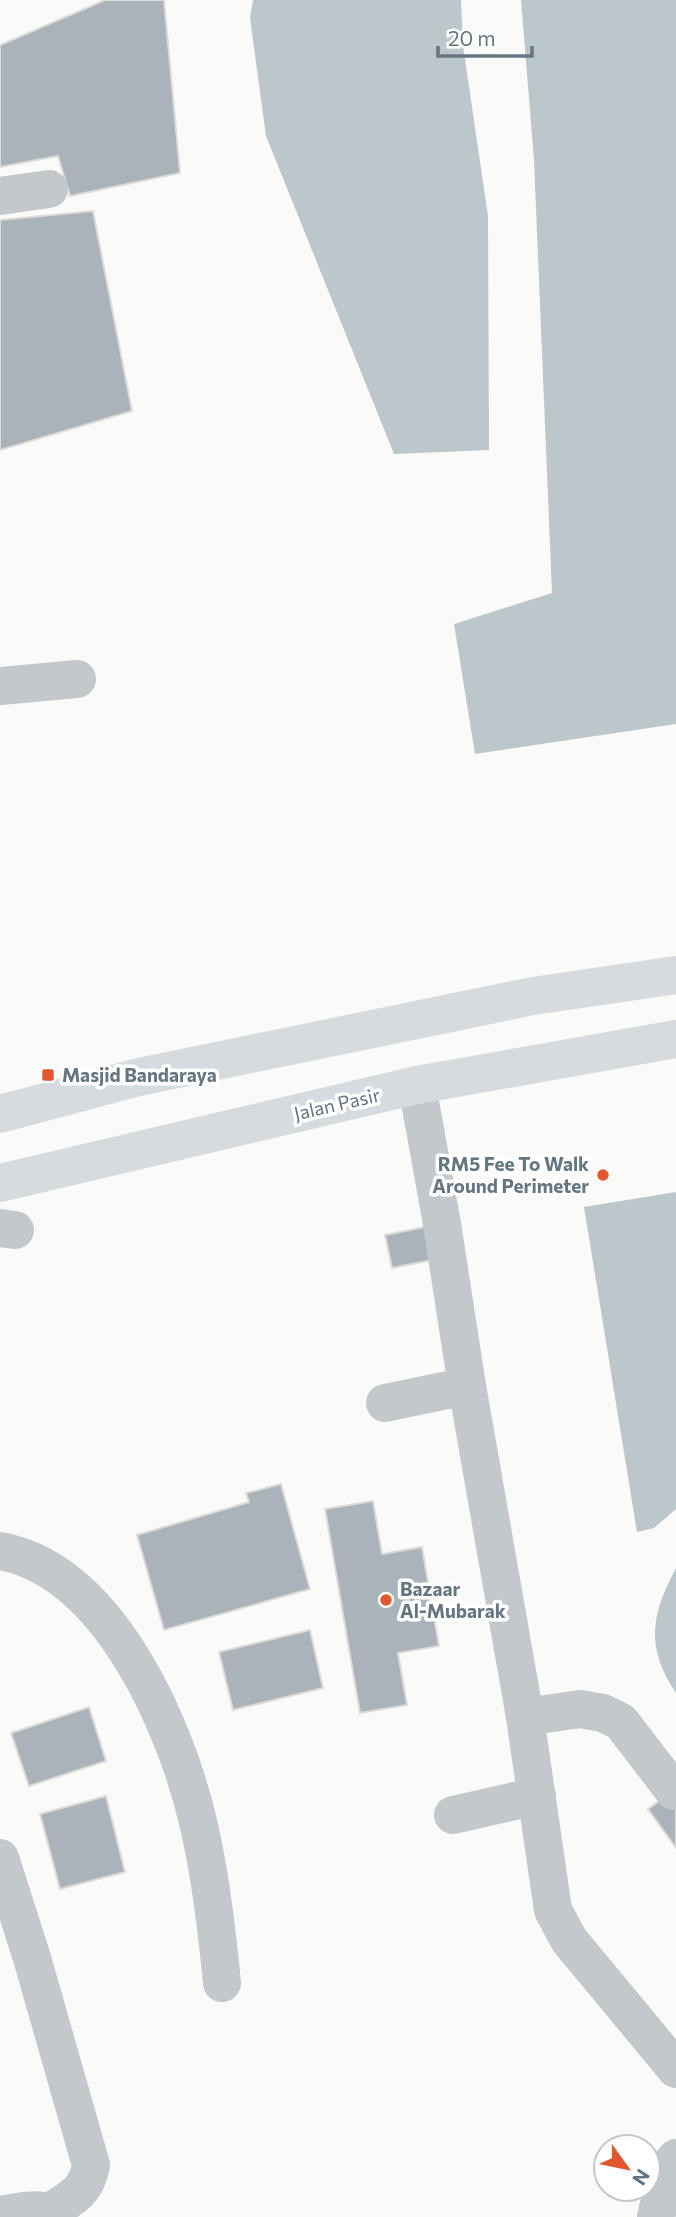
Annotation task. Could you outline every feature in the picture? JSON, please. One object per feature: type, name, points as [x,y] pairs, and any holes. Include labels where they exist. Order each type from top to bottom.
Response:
[{"type":"main road","points":[[0,1114],[139,1077],[533,996],[676,975]]},
{"type":"main road","name":"Jalan Pasir","points":[[0,1183],[417,1085],[676,1039]]},
{"type":"street","points":[[0,196],[49,189]]},
{"type":"street","points":[[0,686],[77,679]]},
{"type":"street","points":[[417,1085],[525,1717],[553,1910],[569,1940],[676,2068]]},
{"type":"street","points":[[386,1403],[467,1386]]},
{"type":"street","points":[[0,1551],[43,1564],[71,1586],[99,1613],[124,1646],[149,1688],[177,1755],[198,1823],[212,1891],[222,1983]]},
{"type":"street","points":[[525,1717],[580,1709],[603,1713],[621,1722],[674,1791]]},
{"type":"street","points":[[453,1815],[537,1796]]},
{"type":"street","points":[[0,1858],[32,1958],[91,2165],[88,2179],[80,2192],[55,2214],[31,2210],[0,2215]]},
{"type":"street","points":[[656,2217],[668,2167],[676,2158]]},
{"type":"shaded area","points":[[253,0],[461,0],[463,46],[488,216],[489,450],[394,454],[266,136],[250,18]]},
{"type":"shaded area","points":[[521,0],[676,0],[676,724],[475,754],[454,624],[552,593],[534,160]]},
{"type":"shaded area","points":[[676,1192],[676,1509],[654,1528],[637,1532],[584,1207]]},
{"type":"shaded area","points":[[676,1568],[676,1693],[659,1661],[655,1631],[661,1601]]},
{"type":"building","points":[[105,0],[164,0],[180,173],[70,196],[58,156],[0,167],[0,45]]},
{"type":"building","points":[[93,211],[132,411],[0,450],[0,220]]},
{"type":"building","points":[[425,1227],[432,1260],[392,1268],[385,1235]]},
{"type":"building","points":[[281,1484],[310,1589],[164,1630],[137,1535],[249,1502],[246,1493]]},
{"type":"building","name":"Bazaar Al-Mubarak","points":[[373,1501],[382,1554],[422,1547],[439,1646],[398,1653],[407,1705],[360,1713],[325,1509]]},
{"type":"building","points":[[310,1630],[323,1688],[233,1710],[219,1652]]},
{"type":"building","points":[[89,1707],[106,1761],[29,1786],[11,1733]]},
{"type":"building","points":[[676,1789],[676,1848],[648,1809]]},
{"type":"building","points":[[106,1796],[125,1872],[60,1889],[40,1814]]},
{"type":"place","name":"Masjid Bandaraya","points":[[48,1075]]},
{"type":"place","name":"RM5 Fee To Walk Around Perimeter","points":[[603,1175]]},
{"type":"place","name":"Bazaar Al-Mubarak","points":[[386,1600]]}]
